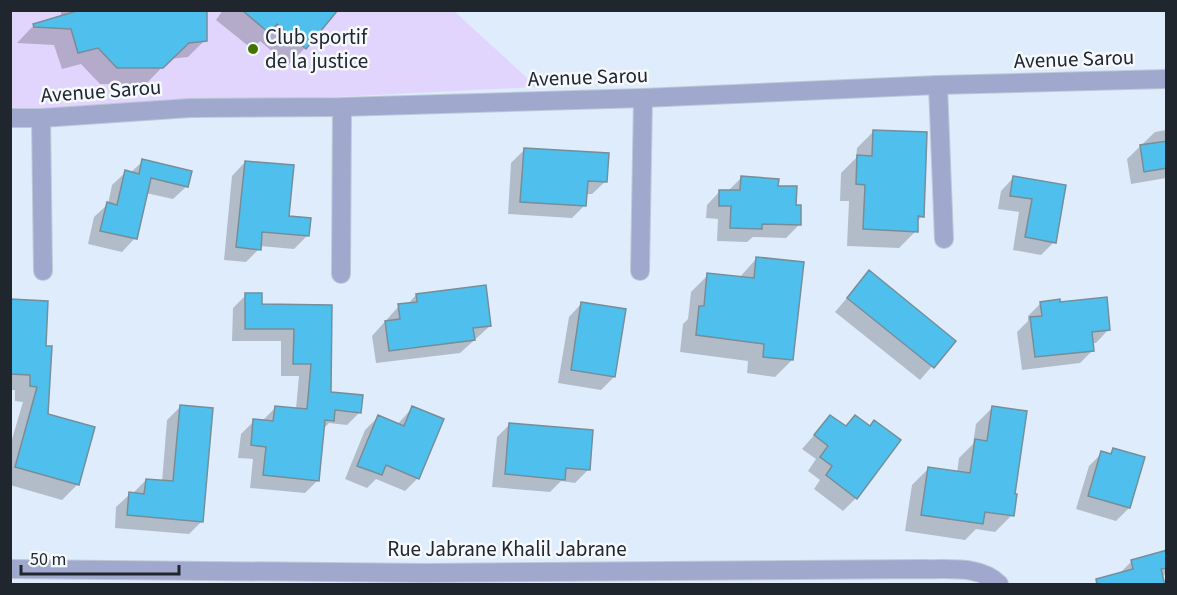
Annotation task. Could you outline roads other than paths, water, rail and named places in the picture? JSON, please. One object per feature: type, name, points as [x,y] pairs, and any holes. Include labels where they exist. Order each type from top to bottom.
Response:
[{"type":"street","name":"Avenue Sarou","points":[[10,118],[190,108],[342,107],[643,98],[938,85],[1167,80]]},
{"type":"street","points":[[938,85],[944,239]]},
{"type":"street","points":[[640,271],[643,98]]},
{"type":"street","points":[[341,274],[342,107]]},
{"type":"street","points":[[41,118],[43,271]]},
{"type":"street","name":"Rue Jabrane Khalil Jabrane","points":[[10,569],[659,578],[965,570],[987,575],[999,585]]},
{"type":"place","name":"Club sportif de la justice","points":[[253,49]]}]
